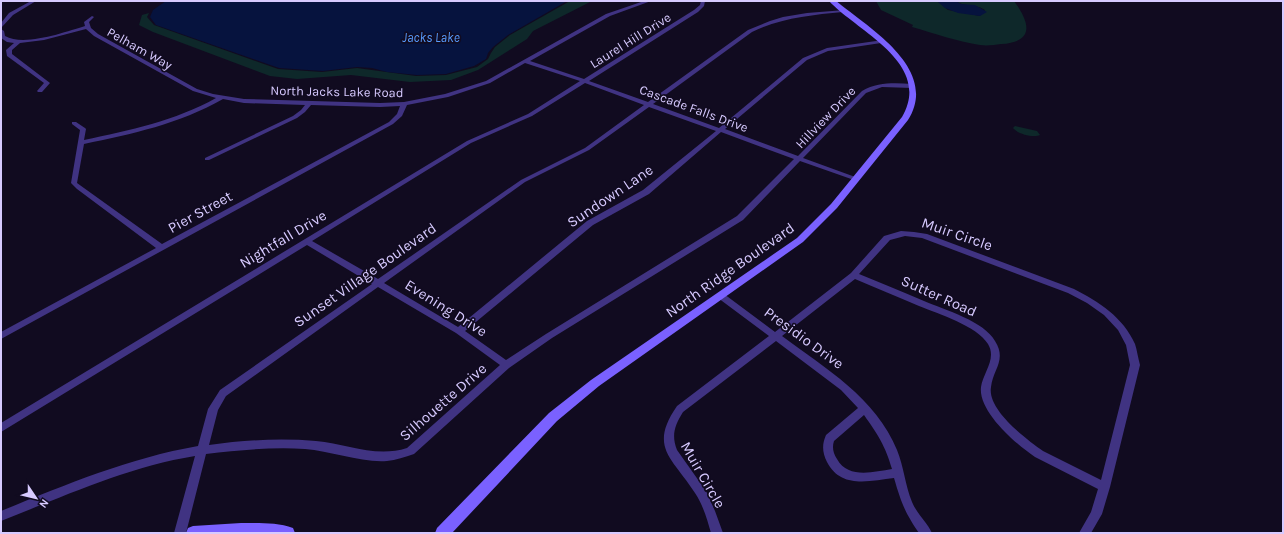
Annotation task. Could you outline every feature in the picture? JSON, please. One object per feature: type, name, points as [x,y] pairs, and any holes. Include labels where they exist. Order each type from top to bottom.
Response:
[{"type":"street","points":[[1,26],[11,14],[34,1]]},
{"type":"street","name":"North Jacks Lake Road","points":[[195,90],[221,98],[244,101],[404,104],[446,96],[468,90],[488,82],[608,15],[649,1]]},
{"type":"street","name":"Laurel Hill Drive","points":[[584,81],[696,11],[702,5],[703,1]]},
{"type":"street","name":"North Ridge Boulevard","points":[[442,533],[552,417],[570,402],[800,240],[834,206],[905,118],[912,103],[912,86],[910,77],[902,62],[881,41],[832,1]]},
{"type":"street","name":"Sunset Village Boulevard","points":[[180,533],[214,409],[223,393],[523,181],[587,149],[757,28],[791,18],[843,11]]},
{"type":"street","name":"Pelham Way","points":[[92,17],[86,22],[88,27],[96,36],[195,90]]},
{"type":"street","points":[[1,31],[2,36],[5,39],[20,41],[42,39],[88,27]]},
{"type":"street","points":[[20,41],[9,50],[9,55],[18,64],[47,84],[40,91]]},
{"type":"street","name":"Sundown Lane","points":[[458,331],[586,226],[646,192],[805,59],[827,50],[881,41]]},
{"type":"street","name":"Cascade Falls Drive","points":[[524,61],[856,178]]},
{"type":"street","name":"Nightfall Drive","points":[[1,428],[473,140],[530,115],[584,81]]},
{"type":"street","name":"Hillview Drive","points":[[799,158],[868,89],[886,85],[912,86]]},
{"type":"street","points":[[82,142],[149,128],[173,121],[197,111],[221,98]]},
{"type":"street","points":[[207,159],[295,117],[303,111],[310,102]]},
{"type":"street","name":"Pier Street","points":[[1,336],[392,123],[400,116],[404,104]]},
{"type":"street","points":[[74,123],[84,129],[74,183],[162,248]]},
{"type":"street","name":"Silhouette Drive","points":[[1,516],[132,466],[202,450],[269,444],[318,446],[381,458],[401,455],[418,444],[506,366],[549,336],[740,218],[799,158]]},
{"type":"street","name":"Muir Circle","points":[[717,533],[708,506],[699,490],[672,453],[668,440],[669,426],[674,417],[680,409],[854,275],[887,238],[900,234],[915,234],[1066,289],[1092,302],[1112,317],[1127,335],[1132,346],[1135,365],[1105,487],[1096,514],[1085,533]]},
{"type":"street","name":"Evening Drive","points":[[306,241],[458,331],[506,366]]},
{"type":"street","name":"Sutter Road","points":[[854,275],[967,323],[983,333],[994,346],[996,354],[996,361],[986,388],[988,403],[994,412],[1029,448],[1105,487]]},
{"type":"street","name":"Presidio Drive","points":[[721,296],[844,387],[866,408],[884,435],[892,451],[906,501],[912,514],[926,533]]},
{"type":"street","points":[[866,408],[830,438],[828,450],[833,463],[838,469],[852,477],[859,478],[899,472]]},
{"type":"street","points":[[193,533],[218,530],[249,529],[288,533]]},
{"type":"green space","points":[[570,1],[592,1],[533,31],[527,39],[478,70],[451,80],[410,82],[351,75],[297,79],[270,76],[153,32],[139,25],[142,15],[149,13],[147,17],[154,25],[278,69],[322,72],[357,68],[416,76],[446,75],[477,67],[488,59],[495,47],[510,35]]},
{"type":"green space","points":[[876,1],[937,1],[948,10],[980,16],[985,10],[977,6],[962,4],[956,1],[1014,1],[1024,17],[1026,30],[1020,40],[988,45],[972,44],[912,27],[913,25],[881,10]]},
{"type":"green space","points":[[1015,126],[1037,131],[1040,135],[1030,136],[1022,134],[1013,128]]},
{"type":"water","name":"Jacks Lake","points":[[166,1],[567,1],[508,35],[493,47],[488,53],[486,59],[474,66],[446,74],[417,75],[357,67],[323,71],[279,68],[156,25],[150,17],[153,10]]},
{"type":"water","points":[[937,1],[956,1],[961,4],[975,5],[987,12],[980,16],[958,13],[945,8]]}]
